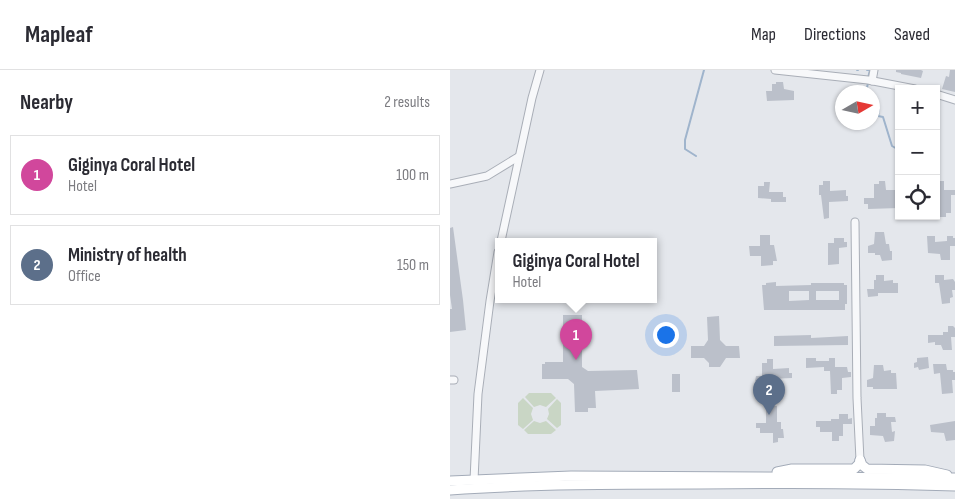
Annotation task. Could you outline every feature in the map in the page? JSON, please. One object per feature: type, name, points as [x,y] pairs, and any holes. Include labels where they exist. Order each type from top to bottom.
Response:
[{"type":"main road","points":[[755,476],[792,469],[854,469],[860,464],[860,460]]},
{"type":"main road","points":[[860,460],[867,469],[925,470],[955,477]]},
{"type":"main road","points":[[450,481],[571,476],[955,477]]},
{"type":"main road","points":[[450,490],[515,485],[567,484],[798,483],[955,486]]},
{"type":"street","points":[[502,238],[518,156],[540,70]]},
{"type":"street","points":[[776,70],[824,72],[895,85]]},
{"type":"street","points":[[872,81],[874,70]]},
{"type":"street","points":[[940,95],[955,100]]},
{"type":"street","points":[[450,184],[487,176],[518,156]]},
{"type":"street","points":[[855,222],[860,460]]},
{"type":"street","points":[[474,480],[478,394],[495,270]]},
{"type":"green space","points":[[529,393],[551,393],[556,398],[546,407],[540,405],[534,407],[525,397]]},
{"type":"green space","points":[[523,398],[533,408],[531,414],[533,420],[523,429],[518,425],[518,403]]},
{"type":"green space","points":[[557,399],[561,403],[561,425],[557,428],[547,419],[548,409]]},
{"type":"green space","points":[[534,421],[540,423],[546,421],[556,430],[551,434],[528,434],[524,430]]},
{"type":"building","points":[[896,70],[923,71],[921,78],[901,74],[896,72]]},
{"type":"building","points":[[950,70],[955,70],[955,92],[942,89],[946,76],[949,77]]},
{"type":"building","points":[[776,82],[783,82],[784,89],[794,91],[794,100],[767,101],[766,91],[772,91],[772,84],[776,84]]},
{"type":"building","points":[[823,181],[830,181],[830,191],[846,190],[846,196],[848,196],[848,201],[829,202],[829,218],[824,219],[821,195],[819,195],[819,185],[823,185]]},
{"type":"building","points":[[879,181],[885,181],[886,190],[895,190],[895,208],[868,209],[868,204],[864,204],[864,198],[874,198],[874,184],[879,184]]},
{"type":"building","points":[[940,181],[944,181],[944,190],[955,190],[955,195],[951,195],[951,213],[946,213],[946,217],[940,217]]},
{"type":"building","points":[[764,182],[770,182],[769,192],[783,192],[786,202],[771,202],[771,199],[758,198],[758,186],[764,186]]},
{"type":"building","points":[[453,227],[466,330],[450,332],[450,309],[452,309],[450,295],[450,228]]},
{"type":"building","points":[[875,232],[884,232],[886,244],[889,244],[890,251],[892,251],[892,260],[882,261],[880,255],[868,253],[868,246],[874,244]]},
{"type":"building","points":[[760,235],[770,235],[770,245],[774,245],[777,261],[773,261],[773,265],[761,266],[761,256],[750,256],[749,246],[760,246]]},
{"type":"building","points":[[927,236],[935,236],[935,242],[947,241],[947,236],[955,238],[955,246],[950,246],[950,260],[941,260],[940,254],[928,253]]},
{"type":"building","points":[[834,238],[844,238],[844,242],[847,242],[847,247],[839,248],[839,264],[828,265],[828,243],[834,243]]},
{"type":"building","points":[[876,275],[884,275],[884,281],[893,280],[893,283],[898,283],[898,293],[878,293],[878,296],[868,297],[867,289],[874,289]]},
{"type":"building","points":[[935,275],[944,275],[944,280],[953,279],[955,282],[955,290],[952,290],[953,297],[950,298],[950,303],[942,304],[939,283],[935,283]]},
{"type":"building","points":[[776,282],[776,286],[844,283],[844,285],[847,285],[847,304],[845,304],[845,310],[764,310],[762,285],[766,285],[766,283]],"holes":[[[789,291],[809,291],[809,300],[789,301]],[[816,291],[839,291],[839,300],[816,300]]]},
{"type":"building","points":[[563,315],[582,315],[582,367],[588,371],[637,370],[639,389],[595,391],[596,408],[588,408],[588,412],[575,412],[574,384],[568,379],[542,379],[542,364],[545,364],[545,362],[563,362]]},
{"type":"building","points":[[719,316],[720,340],[726,346],[739,346],[740,358],[726,358],[720,367],[709,367],[709,363],[704,358],[691,358],[691,346],[704,346],[708,340],[707,317]]},
{"type":"building","points":[[948,326],[955,328],[955,337],[951,337],[952,350],[943,350],[941,345],[935,345],[935,342],[928,343],[928,335],[943,335],[943,332],[948,332]]},
{"type":"building","points":[[811,335],[811,338],[848,336],[848,345],[774,346],[774,336]]},
{"type":"building","points":[[928,357],[929,368],[919,370],[918,367],[914,368],[917,358]]},
{"type":"building","points":[[806,358],[816,358],[816,361],[829,361],[829,358],[835,358],[835,367],[847,367],[848,372],[851,372],[851,377],[842,378],[842,390],[837,390],[837,394],[831,394],[830,371],[824,371],[824,367],[806,368]]},
{"type":"building","points":[[767,359],[773,359],[773,369],[789,368],[792,378],[769,379],[769,386],[759,386],[759,381],[755,381],[756,376],[762,376],[762,363],[767,363]]},
{"type":"building","points":[[933,364],[946,364],[947,370],[955,372],[955,380],[952,380],[953,393],[942,394],[940,373],[934,374]]},
{"type":"building","points":[[874,365],[883,365],[884,371],[891,370],[891,373],[896,373],[897,389],[873,389],[873,387],[867,387],[867,380],[873,378]]},
{"type":"building","points":[[672,374],[680,374],[680,392],[672,392]]},
{"type":"building","points":[[770,406],[777,406],[777,422],[781,422],[784,438],[778,438],[778,442],[773,443],[773,433],[760,433],[760,428],[756,428],[756,423],[766,423],[766,410],[770,410]]},
{"type":"building","points":[[877,413],[886,413],[886,417],[895,417],[896,422],[891,422],[892,432],[895,431],[894,441],[885,442],[883,436],[870,435],[870,426],[875,426]]},
{"type":"building","points":[[839,414],[848,414],[848,419],[852,418],[852,424],[843,424],[843,436],[839,436],[839,441],[832,441],[832,432],[820,432],[820,427],[816,427],[816,421],[839,419]]},
{"type":"building","points":[[955,421],[955,440],[946,441],[944,433],[931,432],[930,425]]},
{"type":"waterway","points":[[696,156],[685,149],[685,140],[704,70]]},
{"type":"waterway","points":[[867,70],[870,70],[868,78]]},
{"type":"waterway","points":[[880,116],[883,117],[892,146],[895,148]]},
{"type":"place","name":"Giginya Coral Hotel","points":[[576,360]]},
{"type":"place","name":"Ministry of health","points":[[769,415]]}]
